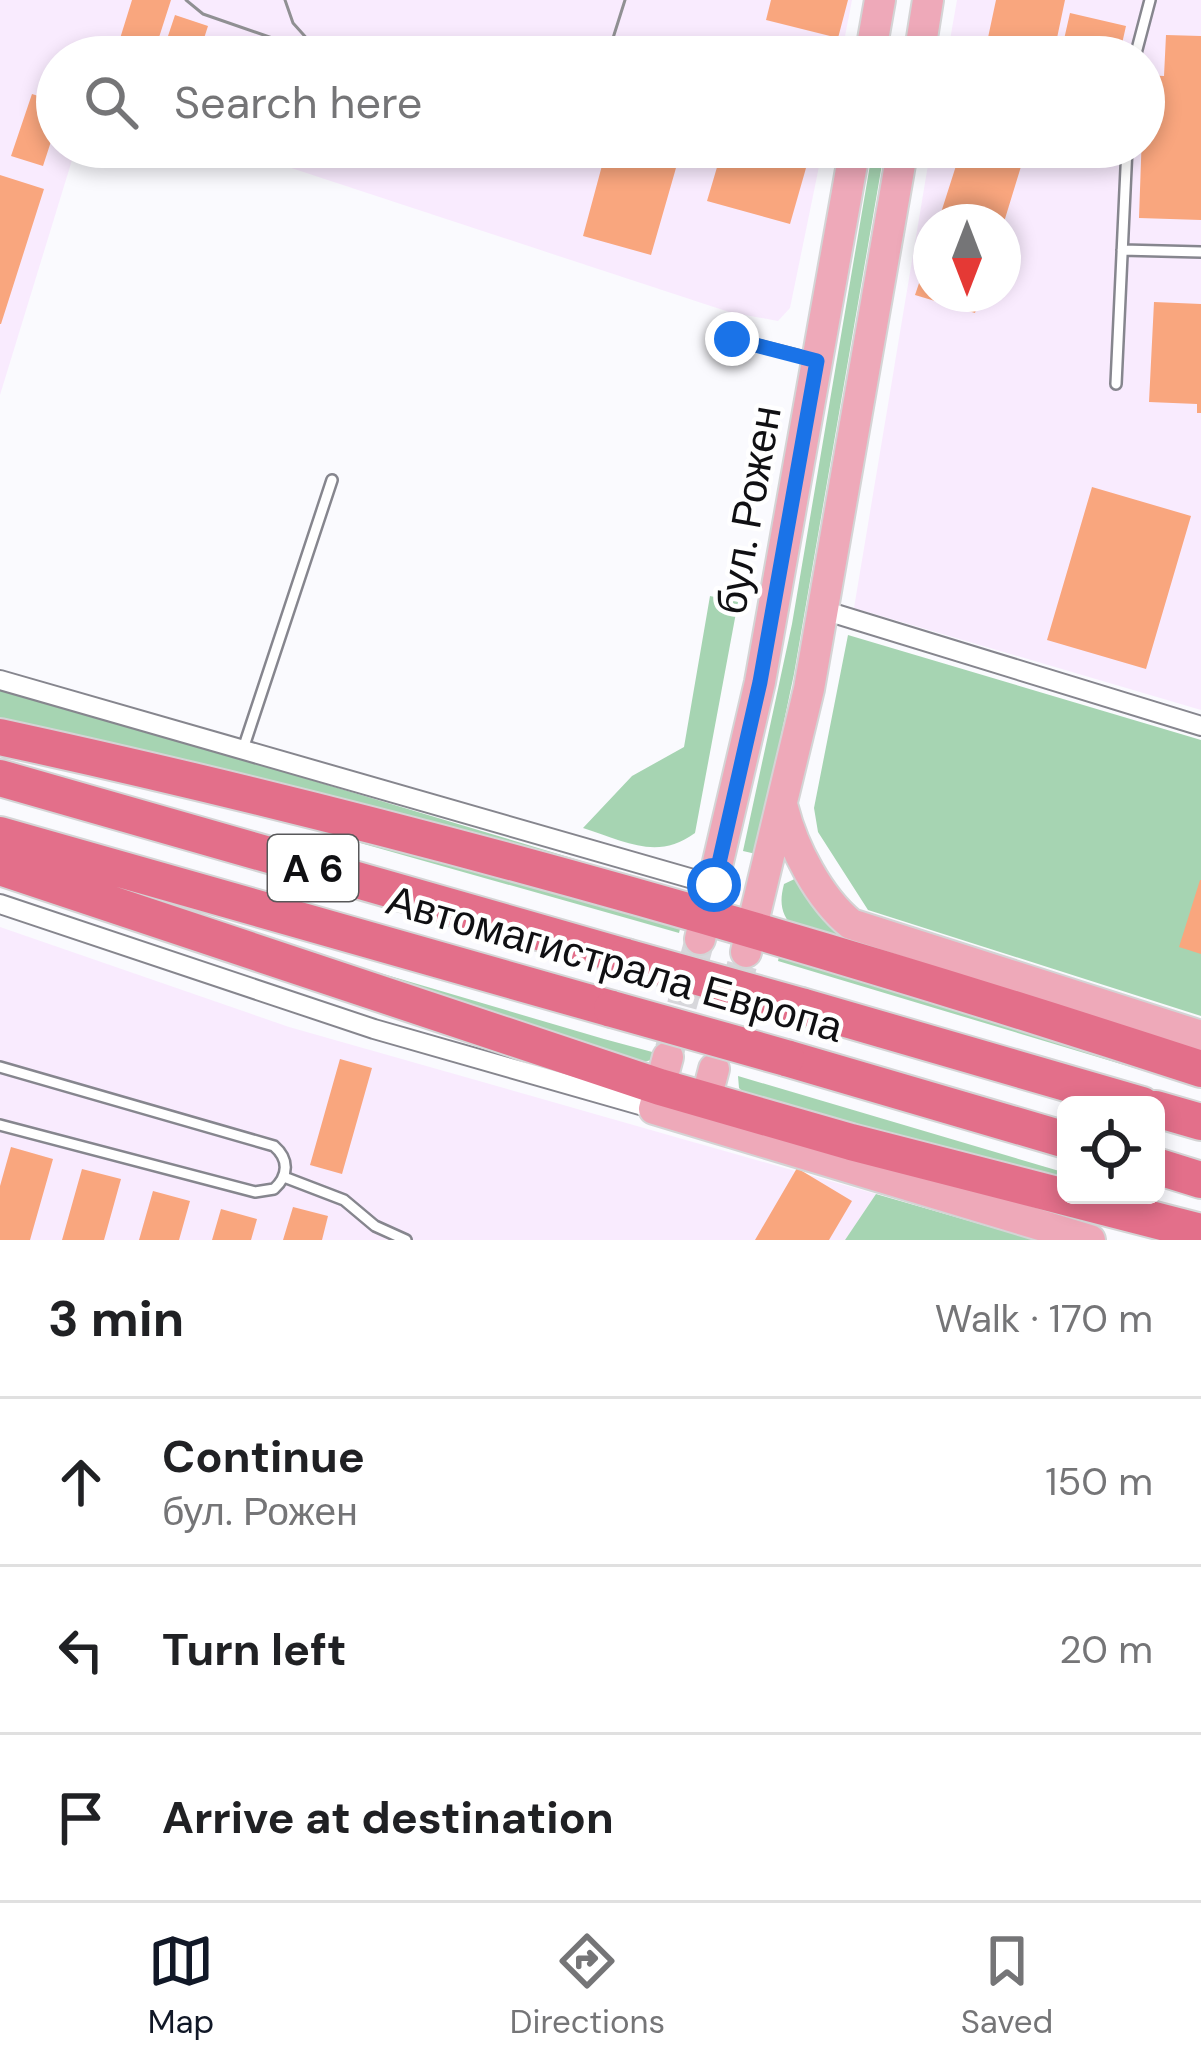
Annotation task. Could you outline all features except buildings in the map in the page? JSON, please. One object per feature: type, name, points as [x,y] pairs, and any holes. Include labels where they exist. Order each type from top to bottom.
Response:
[{"type":"highway","points":[[0,737],[320,813],[707,914],[1201,1069]]},
{"type":"highway","name":"Автомагистрала Европа","points":[[0,778],[1111,1096]]},
{"type":"highway","name":"Автомагистрала Европа","points":[[0,835],[1057,1137]]},
{"type":"highway","points":[[0,867],[851,1142],[1201,1232]]},
{"type":"highway","points":[[1165,1112],[1201,1122]]},
{"type":"highway","points":[[1165,1169],[1201,1180]]},
{"type":"main road","points":[[874,36],[880,0]]},
{"type":"main road","points":[[922,36],[928,0]]},
{"type":"main road","name":"бул. Рожен","points":[[707,914],[760,682],[851,168]]},
{"type":"main road","points":[[753,927],[823,610],[899,168]]},
{"type":"main road","points":[[783,806],[796,845],[831,904],[850,924],[1201,1036]]},
{"type":"main road","points":[[706,1097],[1090,1240]]},
{"type":"street","points":[[823,610],[1201,726]]},
{"type":"street","points":[[0,680],[243,749],[707,914]]},
{"type":"street","points":[[0,904],[374,1029],[661,1084]]},
{"type":"lane","points":[[1141,36],[1150,0]]},
{"type":"lane","points":[[1116,384],[1126,168]]},
{"type":"lane","points":[[1121,250],[1201,252]]},
{"type":"lane","points":[[732,339],[817,361]]},
{"type":"lane","points":[[243,749],[332,480]]},
{"type":"lane","points":[[0,1066],[274,1146],[285,1160],[284,1178],[274,1189],[254,1192],[0,1125]]},
{"type":"lane","points":[[284,1178],[344,1200],[376,1226],[406,1240]]},
{"type":"shaded area","points":[[0,0],[852,0],[845,36],[36,36],[36,168],[70,168],[0,395]]},
{"type":"shaded area","points":[[957,0],[1201,0],[1201,710],[854,608],[913,255],[913,312],[1021,312],[1021,204],[921,204],[927,168],[1165,168],[1165,36],[951,36]]},
{"type":"shaded area","points":[[291,168],[819,168],[790,308],[778,321],[729,312]]},
{"type":"shaded area","points":[[0,927],[289,1027],[876,1194],[845,1240],[0,1240]]},
{"type":"green space","points":[[869,168],[881,168],[794,674],[756,854],[743,851],[792,624]]},
{"type":"green space","points":[[710,596],[738,602],[695,833],[654,847],[583,828],[632,776],[684,747]]},
{"type":"green space","points":[[848,635],[1201,740],[1201,1016],[868,910],[818,832],[814,808]]},
{"type":"green space","points":[[0,687],[635,877],[650,882],[0,721]]},
{"type":"green space","points":[[219,803],[681,925],[679,933],[637,921]]},
{"type":"green space","points":[[803,875],[830,920],[1185,1040],[795,929],[784,914],[782,891],[784,884]]},
{"type":"green space","points":[[172,912],[656,1053],[651,1060],[634,1065]]},
{"type":"green space","points":[[780,952],[1201,1079],[1201,1088],[778,961]]},
{"type":"green space","points":[[738,1076],[1057,1170],[1057,1179],[749,1098],[739,1088]]},
{"type":"green space","points":[[876,1194],[1035,1240],[845,1240]]},
{"type":"tunnel","points":[[670,1049],[700,939]]},
{"type":"tunnel","points":[[717,1058],[742,965]]},
{"type":"tram line","points":[[186,0],[203,14],[266,36]]},
{"type":"tram line","points":[[285,0],[293,23],[305,36]]},
{"type":"tram line","points":[[614,36],[625,0]]},
{"type":"route","points":[[714,885],[760,682],[817,361],[732,339]]}]
